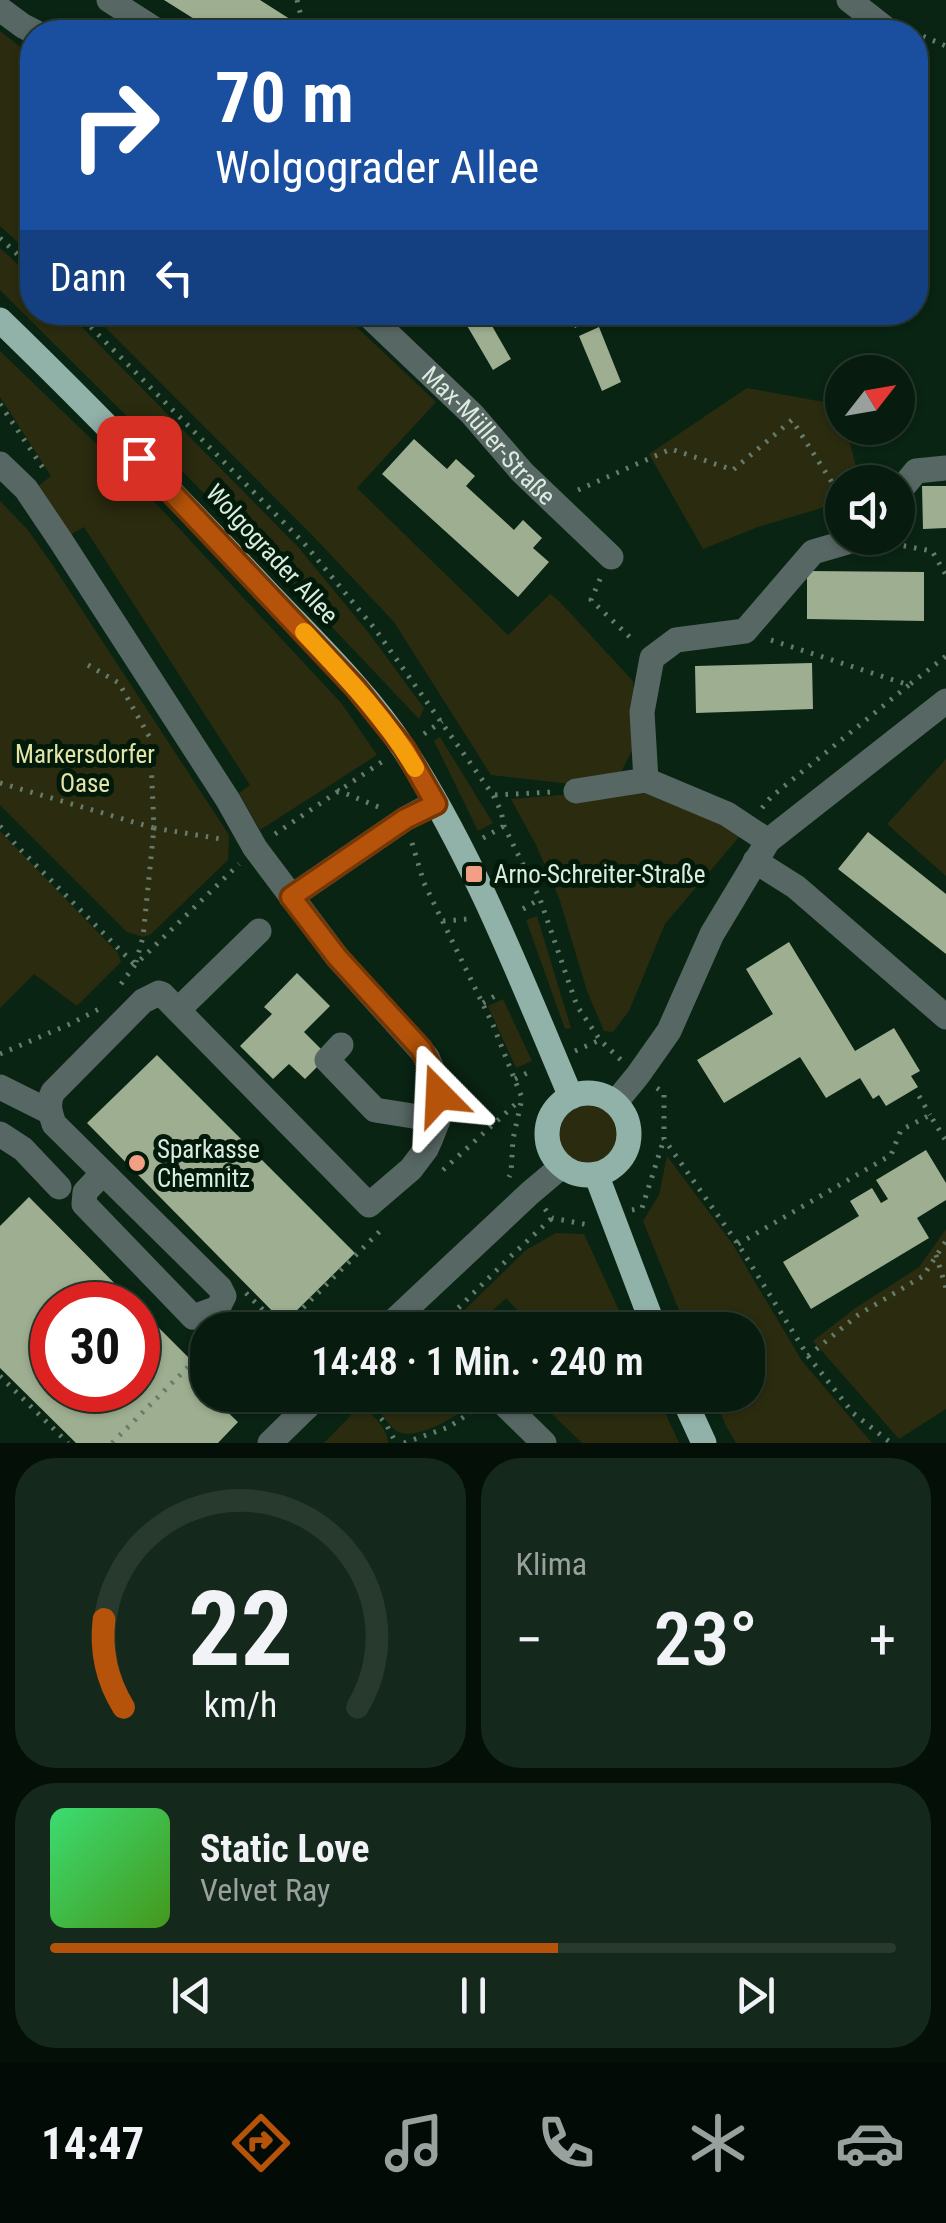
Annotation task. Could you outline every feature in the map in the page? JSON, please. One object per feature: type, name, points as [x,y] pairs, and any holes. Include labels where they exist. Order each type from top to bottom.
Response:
[{"type":"main road","name":"Wolgograder Allee","points":[[0,320],[199,520],[356,688],[404,748],[474,874],[571,1097]]},
{"type":"main road","points":[[581,1094],[598,1094],[614,1103],[625,1117],[628,1133],[625,1151],[614,1165],[596,1174],[582,1175],[562,1166],[553,1156],[547,1138],[548,1121],[559,1105],[581,1094]]},
{"type":"main road","points":[[596,1174],[648,1312]]},
{"type":"main road","points":[[690,1412],[704,1443]]},
{"type":"street","points":[[109,0],[140,20]]},
{"type":"street","points":[[849,0],[875,20]]},
{"type":"street","points":[[0,8],[20,24]]},
{"type":"street","name":"Max-Müller-Straße","points":[[379,325],[611,557]]},
{"type":"street","points":[[0,464],[26,490],[291,897],[337,957],[421,1049],[435,1076],[439,1095],[438,1120],[426,1149],[411,1168],[368,1205],[178,1010],[159,993],[143,1002],[53,1092],[50,1112],[54,1124],[220,1288],[224,1296],[218,1308],[194,1317],[84,1204],[95,1166]]},
{"type":"street","points":[[915,472],[946,468]]},
{"type":"street","points":[[646,780],[642,712],[652,658],[676,640],[745,631],[813,552],[825,548]]},
{"type":"street","points":[[614,1103],[669,1031],[756,843],[946,701]]},
{"type":"street","points":[[576,791],[646,780],[728,814],[796,887],[946,1018]]},
{"type":"street","points":[[291,897],[405,819],[436,804]]},
{"type":"street","points":[[178,1010],[259,931]]},
{"type":"street","points":[[340,1046],[327,1060],[375,1110],[438,1120]]},
{"type":"street","points":[[0,1088],[50,1112]]},
{"type":"street","points":[[0,1134],[23,1148],[59,1187]]},
{"type":"street","points":[[403,1312],[562,1166]]},
{"type":"street","points":[[270,1443],[302,1412]]},
{"type":"street","points":[[512,1412],[544,1443]]},
{"type":"path","points":[[0,238],[20,257]]},
{"type":"path","points":[[0,404],[44,469],[26,490]]},
{"type":"path","points":[[553,502],[671,449],[733,470],[792,420],[825,473]]},
{"type":"path","points":[[915,548],[932,551],[946,574]]},
{"type":"path","points":[[611,557],[590,600],[652,658]]},
{"type":"path","points":[[745,631],[910,685]]},
{"type":"path","points":[[756,843],[771,798],[946,656]]},
{"type":"path","points":[[88,665],[119,683],[150,738],[154,828],[144,937],[135,966]]},
{"type":"path","points":[[135,966],[256,848],[442,721]]},
{"type":"path","points":[[0,783],[154,828],[256,848]]},
{"type":"path","points":[[494,795],[576,791]]},
{"type":"path","points":[[0,826],[135,966]]},
{"type":"path","points":[[483,838],[504,826]]},
{"type":"path","points":[[523,908],[540,899]]},
{"type":"path","points":[[443,921],[468,919]]},
{"type":"path","points":[[483,1004],[500,993]]},
{"type":"path","points":[[0,1054],[106,1005]]},
{"type":"path","points":[[638,1075],[664,1093],[664,1140],[738,1244],[808,1356],[853,1414],[891,1443]]},
{"type":"path","points":[[918,1096],[946,1141]]},
{"type":"path","points":[[738,1244],[891,1155],[901,1130],[930,1115]]},
{"type":"path","points":[[454,1312],[552,1218]]},
{"type":"path","points":[[808,1356],[858,1315],[923,1276],[946,1241]]},
{"type":"path","points":[[936,1256],[946,1288]]},
{"type":"path","points":[[0,1376],[68,1443]]},
{"type":"path","points":[[112,1443],[168,1388]]},
{"type":"path","points":[[375,1412],[400,1443],[450,1427],[472,1412]]},
{"type":"green space","points":[[0,31],[20,47],[20,244],[0,226]]},
{"type":"green space","points":[[0,248],[20,266],[20,310],[0,290]]},
{"type":"green space","points":[[35,325],[80,325],[299,548],[424,708],[419,719],[229,518]]},
{"type":"green space","points":[[103,325],[355,325],[436,402],[357,488],[508,635],[550,594],[560,602],[633,681],[637,741],[621,772],[589,786],[491,775],[394,622]]},
{"type":"green space","points":[[0,351],[137,483],[342,704],[377,755],[260,830],[239,793],[250,785],[84,527],[70,535],[37,487],[51,476],[0,397]]},
{"type":"green space","points":[[747,388],[825,402],[825,445],[850,445],[856,465],[825,465],[825,507],[703,549],[649,454]]},
{"type":"green space","name":"Markersdorfer Oase","points":[[0,501],[28,530],[54,567],[229,835],[228,860],[150,935],[127,932],[0,805]]},
{"type":"green space","points":[[440,737],[493,823],[478,831],[434,741]]},
{"type":"green space","points":[[946,759],[946,876],[887,824]]},
{"type":"green space","points":[[645,788],[705,811],[739,837],[665,924],[629,1011],[613,1032],[604,1031],[587,991],[559,898],[511,799]]},
{"type":"green space","points":[[0,831],[118,953],[121,962],[77,1006],[34,974],[0,1008]]},
{"type":"green space","points":[[537,916],[571,1028],[565,1029],[526,920]]},
{"type":"green space","points":[[503,999],[532,1061],[516,1068],[488,1006]]},
{"type":"green space","points":[[588,1102],[610,1112],[620,1134],[610,1156],[588,1166],[566,1156],[556,1134],[566,1112]]},
{"type":"green space","points":[[667,1156],[732,1243],[802,1361],[872,1443],[736,1443],[720,1412],[765,1412],[765,1312],[680,1312],[643,1221],[659,1195]]},
{"type":"green space","points":[[946,1229],[946,1409],[899,1439],[813,1341],[919,1267]]},
{"type":"green space","points":[[556,1233],[584,1234],[620,1312],[519,1312],[506,1298],[491,1312],[462,1312],[526,1250]]},
{"type":"green space","points":[[354,1412],[369,1412],[382,1427],[388,1443],[324,1443]]},
{"type":"green space","points":[[380,1412],[461,1412],[433,1428],[412,1433],[395,1430]]},
{"type":"green space","points":[[665,1412],[679,1443],[582,1443],[552,1414]]},
{"type":"building","points":[[164,0],[260,0],[291,20],[196,20]]},
{"type":"building","points":[[467,325],[491,325],[511,359],[493,370]]},
{"type":"building","points":[[599,327],[621,382],[602,391],[579,336]]},
{"type":"building","points":[[414,439],[447,469],[456,459],[475,476],[466,486],[514,530],[523,520],[542,538],[533,548],[549,562],[518,597],[382,474]]},
{"type":"building","points":[[922,486],[946,486],[946,528],[923,529]]},
{"type":"building","points":[[807,571],[924,572],[924,621],[807,619]]},
{"type":"building","points":[[812,663],[813,709],[696,713],[695,666]]},
{"type":"building","points":[[868,832],[946,894],[946,954],[838,869]]},
{"type":"building","points":[[789,942],[855,1051],[894,1028],[920,1071],[911,1076],[918,1087],[886,1106],[879,1095],[873,1099],[860,1078],[826,1098],[800,1057],[724,1103],[697,1060],[773,1014],[746,969]]},
{"type":"building","points":[[297,973],[330,1006],[304,1032],[328,1056],[305,1079],[289,1064],[273,1079],[240,1046],[272,1014],[264,1007]]},
{"type":"building","points":[[157,1055],[355,1253],[295,1312],[273,1312],[87,1123]]},
{"type":"building","points":[[926,1150],[946,1183],[946,1200],[917,1218],[929,1238],[811,1309],[783,1262],[859,1216],[850,1201],[872,1188],[881,1203],[888,1199],[876,1180]]},
{"type":"building","points":[[29,1197],[113,1282],[30,1282],[30,1398],[0,1368],[0,1226]]},
{"type":"building","points":[[160,1329],[190,1359],[190,1412],[227,1412],[238,1422],[218,1443],[76,1443],[45,1412],[160,1412]]},
{"type":"slow traffic","points":[[304,632],[388,726],[415,768]]},
{"type":"place","name":"Arno-Schreiter-Straße","points":[[474,874]]},
{"type":"place","name":"Sparkasse Chemnitz","points":[[137,1163]]},
{"type":"route","points":[[139,458],[356,688],[404,748],[436,804],[405,819],[291,897],[337,957],[427,1057],[439,1095]]}]
